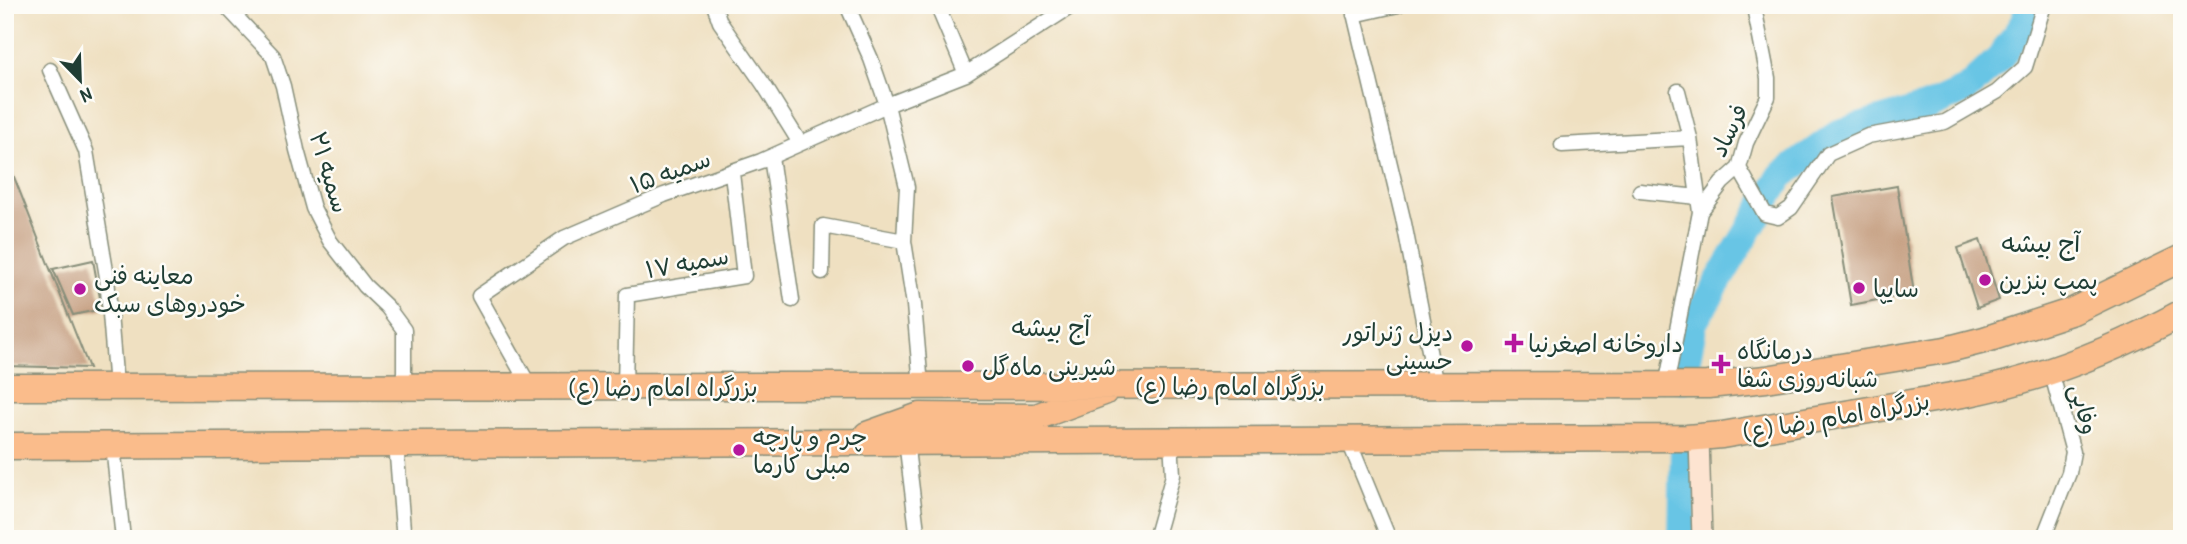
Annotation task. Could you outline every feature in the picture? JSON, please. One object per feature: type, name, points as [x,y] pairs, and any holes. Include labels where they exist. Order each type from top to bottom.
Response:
[{"type":"highway","name":"بزرگراه امام رضا (ع)","points":[[5,387],[1708,385],[1766,379],[1945,350],[1984,341],[2073,311],[2182,258]]},
{"type":"highway","name":"بزرگراه امام رضا (ع)","points":[[8,450],[113,446],[906,441],[981,429],[1171,439],[1699,437],[1969,393],[2051,371],[2121,344],[2182,313]]},
{"type":"highway","points":[[981,429],[984,386]]},
{"type":"highway","points":[[852,441],[915,417],[981,429],[1040,416],[1118,386]]},
{"type":"main road","points":[[1699,437],[1702,539]]},
{"type":"street","name":"سمیه ۲۱","points":[[225,5],[273,56],[284,86],[297,150],[313,208],[330,241],[404,330],[404,387]]},
{"type":"street","points":[[714,5],[720,22],[800,143]]},
{"type":"street","points":[[847,5],[872,59],[887,105],[907,187],[904,241],[914,305],[920,386]]},
{"type":"street","points":[[937,5],[966,74]]},
{"type":"street","name":"سمیه ۱۵","points":[[530,387],[479,296],[564,238],[664,195],[732,173],[887,105],[966,74],[1057,9],[1073,5]]},
{"type":"street","points":[[1398,5],[1353,10],[1404,223],[1436,386]]},
{"type":"street","points":[[1739,168],[1762,210],[1778,217],[1791,208],[1828,154],[1868,136],[1945,122],[1997,92],[2025,67],[2044,5]]},
{"type":"street","name":"فرساد","points":[[1666,386],[1700,212],[1722,183],[1739,168],[1746,143],[1768,97],[1768,78],[1754,7]]},
{"type":"street","points":[[50,70],[86,151],[107,277],[116,387]]},
{"type":"street","points":[[1678,91],[1690,138],[1700,212]]},
{"type":"street","points":[[1562,145],[1690,138]]},
{"type":"street","points":[[771,157],[792,300]]},
{"type":"street","name":"سمیه ۱۷","points":[[625,387],[627,295],[744,276],[732,173]]},
{"type":"street","points":[[1640,191],[1698,197]]},
{"type":"street","points":[[822,272],[823,226],[904,241]]},
{"type":"street","name":"وفایی","points":[[2043,539],[2069,473],[2073,452],[2051,371]]},
{"type":"street","points":[[1155,539],[1173,475],[1171,439]]},
{"type":"street","points":[[1348,439],[1389,539]]},
{"type":"street","points":[[906,441],[918,539]]},
{"type":"street","points":[[396,444],[403,530],[407,539]]},
{"type":"street","points":[[113,446],[123,539]]},
{"type":"building","points":[[5,154],[89,368],[5,366]]},
{"type":"building","points":[[1897,186],[1914,293],[1851,305],[1833,197]]},
{"type":"building","points":[[1980,240],[1999,300],[1977,308],[1958,248]]},
{"type":"building","name":"معاینه فنی خودروهای سبک","points":[[93,260],[102,309],[73,315],[53,269]]},
{"type":"waterway","points":[[1683,379],[1694,322],[1781,176],[1839,133],[1925,108],[1967,89],[2000,58],[2026,19],[2028,5]]},
{"type":"waterway","points":[[1682,539],[1684,448]]},
{"type":"place","name":"پمپ بنزین","points":[[1985,280]]},
{"type":"place","name":"سایپا","points":[[1859,288]]},
{"type":"place","name":"معاینه فنی خودروهای سبک","points":[[80,289]]},
{"type":"place","name":"داروخانه اصغرنیا","points":[[1514,343]]},
{"type":"place","name":"دیزل ژنراتور حسینی","points":[[1467,346]]},
{"type":"place","name":"درمانگاه شبانه‌روزی شفا","points":[[1721,364]]},
{"type":"place","name":"شیرینی ماه‌گل","points":[[968,366]]},
{"type":"place","name":"چرم و پارچه مبلی کارما","points":[[739,450]]},
{"type":"district","name":"آج بیشه","points":[[2041,242]]},
{"type":"district","name":"آج بیشه","points":[[1051,326]]}]
